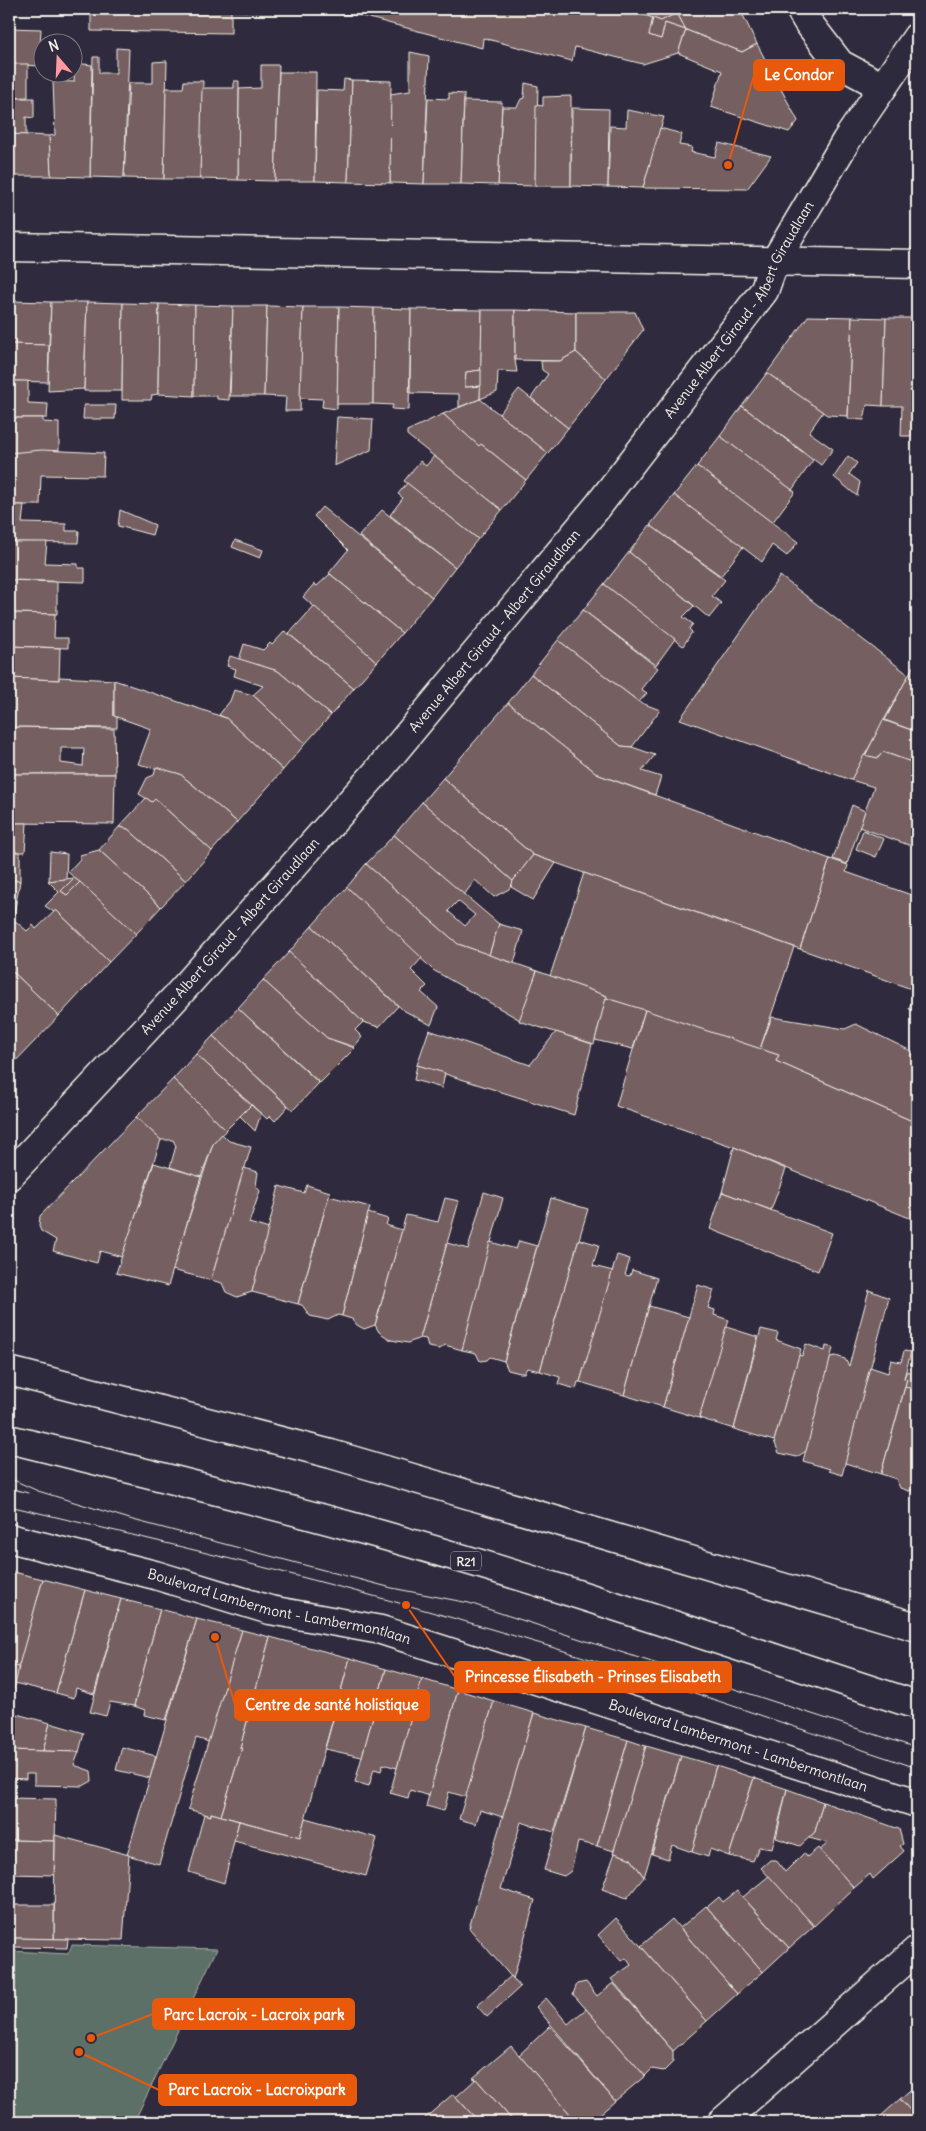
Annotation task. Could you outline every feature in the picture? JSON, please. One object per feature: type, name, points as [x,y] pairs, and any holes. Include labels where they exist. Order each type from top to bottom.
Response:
[{"type":"street","points":[[800,9],[807,22],[840,64],[883,87]]},
{"type":"street","name":"Avenue Albert Giraud - Albert Giraudlaan","points":[[9,1176],[176,997],[377,772],[598,506],[764,292],[774,263],[846,141],[917,37]]},
{"type":"street","points":[[9,247],[774,263],[917,264]]},
{"type":"street","points":[[9,1371],[331,1454],[917,1627]]},
{"type":"street","name":"R21","points":[[9,1440],[128,1468],[351,1527],[524,1578],[917,1705]]},
{"type":"street","name":"Boulevard Lambermont - Lambermontlaan","points":[[9,1538],[155,1575],[270,1610],[381,1630],[917,1803]]},
{"type":"street","points":[[722,2122],[917,1950]]},
{"type":"green space","points":[[72,1945],[217,1949],[134,2122],[9,2122],[9,1947],[10,1951],[68,1954]]},
{"type":"building","points":[[91,9],[630,9],[653,18],[649,35],[661,39],[665,23],[686,30],[678,53],[643,64],[575,47],[572,61],[483,38],[482,48],[358,15],[231,11],[231,33],[91,31]]},
{"type":"building","points":[[642,9],[687,9],[661,21],[645,15]]},
{"type":"building","points":[[687,9],[740,9],[757,44],[742,52],[686,30],[677,13]]},
{"type":"building","points":[[677,13],[686,30],[665,23],[661,39],[649,35],[653,18],[661,21]]},
{"type":"building","points":[[9,28],[41,29],[41,32],[32,32],[32,66],[9,64]]},
{"type":"building","points":[[686,30],[742,52],[757,44],[798,121],[789,132],[711,107],[722,71],[678,53]]},
{"type":"building","points":[[116,48],[129,49],[124,178],[90,177],[93,57],[99,57],[99,73],[116,73]]},
{"type":"building","points":[[410,52],[429,56],[424,184],[390,183],[390,94],[410,91]]},
{"type":"building","points":[[167,61],[164,179],[124,178],[129,83],[153,83],[153,62]]},
{"type":"building","points":[[9,64],[28,64],[28,97],[9,98]]},
{"type":"building","points":[[82,64],[92,65],[90,177],[51,176],[49,136],[55,135],[53,82],[82,82]]},
{"type":"building","points":[[261,65],[279,65],[275,181],[238,180],[239,89],[261,88]]},
{"type":"building","points":[[279,72],[316,72],[315,181],[275,181]]},
{"type":"building","points":[[344,79],[352,80],[348,182],[315,181],[317,90],[343,91]]},
{"type":"building","points":[[352,80],[391,81],[390,183],[348,182]]},
{"type":"building","points":[[184,81],[203,81],[200,179],[164,179],[166,88],[183,88]]},
{"type":"building","points":[[234,81],[239,81],[238,180],[200,179],[202,88],[234,88]]},
{"type":"building","points":[[525,83],[538,86],[535,186],[498,185],[502,107],[517,107],[521,99],[524,98]]},
{"type":"building","points":[[449,93],[464,94],[461,184],[424,184],[428,98],[449,99]]},
{"type":"building","points":[[571,96],[571,186],[535,186],[536,105],[543,106],[543,97]]},
{"type":"building","points":[[9,98],[34,98],[34,118],[26,117],[26,135],[9,134]]},
{"type":"building","points":[[464,101],[502,102],[498,185],[461,184]]},
{"type":"building","points":[[572,108],[609,109],[608,187],[571,186]]},
{"type":"building","points":[[627,110],[664,117],[643,188],[608,187],[610,126],[626,127]]},
{"type":"building","points":[[660,128],[682,134],[679,145],[692,147],[691,152],[715,157],[719,143],[771,156],[747,189],[643,188]]},
{"type":"building","points":[[9,134],[49,136],[51,176],[9,176]]},
{"type":"building","points":[[9,301],[51,302],[49,345],[9,344]]},
{"type":"building","points":[[51,302],[87,302],[84,389],[48,391]]},
{"type":"building","points":[[87,302],[123,303],[122,391],[84,391]]},
{"type":"building","points":[[123,303],[159,304],[158,394],[152,395],[151,400],[122,400]]},
{"type":"building","points":[[159,304],[195,305],[194,396],[158,394]]},
{"type":"building","points":[[195,305],[233,306],[229,400],[217,399],[217,396],[194,396]]},
{"type":"building","points":[[233,306],[267,306],[264,396],[230,396]]},
{"type":"building","points":[[267,306],[303,307],[300,411],[285,411],[286,397],[264,396]]},
{"type":"building","points":[[303,307],[339,307],[337,409],[322,407],[323,399],[300,398]]},
{"type":"building","points":[[339,307],[374,308],[373,404],[337,404]]},
{"type":"building","points":[[374,308],[411,309],[409,410],[392,409],[393,405],[373,404]]},
{"type":"building","points":[[411,309],[482,310],[481,370],[466,372],[465,387],[481,386],[480,399],[459,407],[459,394],[410,393]]},
{"type":"building","points":[[482,310],[515,310],[515,360],[517,372],[498,371],[497,392],[480,399]]},
{"type":"building","points":[[515,310],[576,312],[576,352],[560,361],[515,360]]},
{"type":"building","points":[[576,312],[635,312],[643,330],[606,379],[576,352]]},
{"type":"building","points":[[808,316],[852,317],[848,416],[827,415],[767,373]]},
{"type":"building","points":[[852,317],[886,318],[883,406],[867,405],[864,420],[848,419]]},
{"type":"building","points":[[886,318],[917,318],[917,436],[901,436],[902,406],[883,406]]},
{"type":"building","points":[[9,344],[49,345],[48,382],[9,381]]},
{"type":"building","points":[[576,352],[606,379],[568,428],[531,398],[548,374],[542,370],[541,361],[560,361]]},
{"type":"building","points":[[481,370],[481,386],[465,387],[466,372]]},
{"type":"building","points":[[767,373],[823,412],[809,432],[833,449],[821,465],[742,406]]},
{"type":"building","points":[[9,381],[28,381],[28,403],[48,404],[47,418],[9,418]]},
{"type":"building","points":[[519,389],[568,428],[548,453],[499,414]]},
{"type":"building","points":[[480,399],[548,453],[526,480],[481,444],[479,446],[443,414]]},
{"type":"building","points":[[84,405],[116,405],[115,419],[83,419]]},
{"type":"building","points":[[742,406],[813,460],[792,490],[720,436]]},
{"type":"building","points":[[443,414],[479,446],[481,444],[526,480],[502,510],[407,435],[407,431]]},
{"type":"building","points":[[337,417],[373,419],[371,450],[334,466]]},
{"type":"building","points":[[9,418],[43,418],[43,422],[59,423],[59,451],[9,453]]},
{"type":"building","points":[[720,436],[795,492],[772,523],[697,466]]},
{"type":"building","points":[[42,450],[104,453],[103,476],[41,475],[40,505],[9,505],[9,453]]},
{"type":"building","points":[[434,456],[502,510],[478,539],[404,481],[420,461],[426,466]]},
{"type":"building","points":[[848,456],[857,463],[849,474],[860,482],[857,496],[834,477]]},
{"type":"building","points":[[697,466],[798,542],[787,556],[772,545],[762,562],[674,495]]},
{"type":"building","points":[[407,483],[478,539],[455,567],[390,515],[403,498],[398,494]]},
{"type":"building","points":[[917,491],[917,539],[915,537]]},
{"type":"building","points":[[674,495],[743,547],[721,576],[650,525]]},
{"type":"building","points":[[9,505],[24,505],[22,523],[66,524],[66,531],[79,531],[78,543],[9,542]]},
{"type":"building","points":[[322,507],[432,597],[402,633],[329,573],[348,550],[314,516]]},
{"type":"building","points":[[120,510],[155,525],[152,535],[118,526]]},
{"type":"building","points":[[382,510],[455,567],[432,597],[359,536]]},
{"type":"building","points":[[650,525],[725,580],[712,596],[721,603],[709,618],[629,552]]},
{"type":"building","points":[[235,540],[263,550],[260,558],[232,547]]},
{"type":"building","points":[[9,542],[47,542],[45,563],[78,564],[78,568],[85,568],[85,582],[9,580]]},
{"type":"building","points":[[629,552],[694,606],[683,617],[693,624],[689,629],[692,632],[683,646],[604,584]]},
{"type":"building","points":[[330,574],[402,633],[377,662],[303,597],[314,584],[317,586]]},
{"type":"building","points":[[780,576],[909,675],[851,780],[680,719]]},
{"type":"building","points":[[9,580],[57,582],[57,614],[9,613]]},
{"type":"building","points":[[604,584],[675,639],[656,665],[583,610]]},
{"type":"building","points":[[314,606],[377,662],[354,688],[289,634]]},
{"type":"building","points":[[583,610],[658,668],[641,689],[647,693],[639,702],[558,640]]},
{"type":"building","points":[[9,613],[55,614],[54,638],[68,638],[68,648],[9,646]]},
{"type":"building","points":[[285,631],[354,688],[331,715],[278,671],[239,660],[244,644],[263,650],[270,643],[272,645]]},
{"type":"building","points":[[558,640],[639,702],[660,710],[632,747],[621,746],[531,674]]},
{"type":"building","points":[[9,646],[60,648],[59,680],[9,678]]},
{"type":"building","points":[[230,656],[278,671],[331,715],[305,744],[253,695],[263,686],[234,676],[236,669],[227,666]]},
{"type":"building","points":[[917,659],[917,732],[885,720]]},
{"type":"building","points":[[531,674],[621,746],[632,747],[655,755],[642,771],[661,777],[655,795],[599,775],[508,703]]},
{"type":"building","points":[[59,677],[114,680],[114,716],[117,717],[117,728],[9,727],[9,678],[59,680]]},
{"type":"building","points":[[114,680],[226,718],[283,770],[237,822],[180,774],[138,764],[151,729],[114,716]]},
{"type":"building","points":[[234,690],[253,695],[305,744],[283,770],[226,718],[219,715],[230,701]]},
{"type":"building","points":[[508,703],[599,775],[830,859],[800,949],[533,855],[443,778]]},
{"type":"building","points":[[883,720],[917,732],[917,764],[883,752],[878,758],[865,756]]},
{"type":"building","points":[[9,727],[114,729],[115,774],[9,774]],"holes":[[[61,748],[84,748],[83,766],[61,763]]]},
{"type":"building","points":[[883,752],[917,764],[917,848],[859,827],[874,787],[851,780],[864,755],[878,758]]},
{"type":"building","points":[[156,767],[180,774],[237,822],[212,851],[155,799],[152,802],[139,794],[147,778],[154,775]]},
{"type":"building","points":[[9,774],[115,774],[114,824],[9,823]]},
{"type":"building","points":[[443,778],[533,855],[513,881],[422,802]]},
{"type":"building","points":[[146,798],[152,802],[155,799],[212,851],[186,881],[128,829],[119,827]]},
{"type":"building","points":[[422,802],[514,882],[509,889],[494,897],[475,880],[464,895],[394,835]]},
{"type":"building","points":[[852,805],[865,811],[847,864],[833,859]]},
{"type":"building","points":[[9,823],[27,823],[25,852],[9,852]]},
{"type":"building","points":[[119,827],[128,829],[186,881],[161,907],[99,850]]},
{"type":"building","points":[[863,830],[884,839],[876,857],[856,849]]},
{"type":"building","points":[[394,835],[499,924],[489,955],[458,944],[366,864]],"holes":[[[458,901],[475,915],[465,926],[448,911]]]},
{"type":"building","points":[[99,850],[161,907],[136,934],[68,872],[80,859],[80,855]]},
{"type":"building","points":[[9,852],[20,852],[20,881],[9,880]]},
{"type":"building","points":[[50,852],[67,854],[66,879],[49,881]]},
{"type":"building","points":[[533,855],[556,863],[533,900],[511,887],[513,881]]},
{"type":"building","points":[[830,859],[848,865],[846,872],[917,897],[917,991],[800,949]]},
{"type":"building","points":[[366,864],[458,944],[537,971],[520,1020],[433,970],[347,887]]},
{"type":"building","points":[[584,873],[794,947],[760,1049],[606,998],[607,996],[550,976]]},
{"type":"building","points":[[74,878],[61,891],[67,895],[80,882],[136,934],[109,962],[56,910],[54,912],[45,906],[59,892],[48,881]]},
{"type":"building","points":[[74,878],[80,882],[67,895],[61,891]]},
{"type":"building","points":[[9,880],[20,881],[15,908],[9,908]]},
{"type":"building","points":[[347,887],[422,958],[411,970],[427,986],[421,992],[438,1007],[431,1025],[403,1010],[312,926]]},
{"type":"building","points":[[9,908],[15,908],[11,936],[9,936]]},
{"type":"building","points":[[56,910],[109,962],[59,1016],[9,968],[13,919],[27,931],[33,925],[36,929]]},
{"type":"building","points":[[499,924],[523,931],[514,963],[489,955]]},
{"type":"building","points":[[312,926],[398,1006],[379,1027],[363,1022],[289,952]]},
{"type":"building","points":[[289,952],[363,1022],[355,1030],[362,1037],[354,1047],[327,1038],[263,980]]},
{"type":"building","points":[[9,968],[59,1016],[9,1068]]},
{"type":"building","points":[[537,971],[607,996],[594,1044],[519,1021]]},
{"type":"building","points":[[263,980],[327,1038],[355,1048],[320,1083],[238,1008]]},
{"type":"building","points":[[915,991],[917,991],[916,1010],[909,1009]]},
{"type":"building","points":[[606,998],[645,1010],[633,1049],[595,1040]]},
{"type":"building","points":[[238,1008],[319,1083],[293,1110],[213,1036]]},
{"type":"building","points":[[645,1010],[779,1055],[776,1061],[917,1123],[917,1221],[734,1147],[616,1106]]},
{"type":"building","points":[[772,1017],[845,1029],[856,1024],[917,1054],[917,1123],[776,1061],[779,1055],[760,1049]]},
{"type":"building","points":[[429,1030],[530,1065],[556,1032],[592,1044],[574,1115],[417,1065]]},
{"type":"building","points":[[213,1036],[288,1106],[275,1121],[270,1116],[267,1119],[196,1054]]},
{"type":"building","points":[[196,1054],[251,1105],[226,1130],[173,1079]]},
{"type":"building","points":[[417,1065],[445,1073],[442,1088],[414,1080]]},
{"type":"building","points":[[173,1079],[226,1130],[213,1144],[201,1177],[170,1167],[176,1146],[173,1140],[161,1140],[136,1117]]},
{"type":"building","points":[[251,1105],[261,1114],[255,1131],[240,1116]]},
{"type":"building","points":[[136,1117],[161,1140],[122,1257],[100,1251],[97,1263],[53,1251],[56,1240],[41,1231],[39,1226],[40,1216]]},
{"type":"building","points":[[222,1134],[229,1141],[251,1147],[211,1280],[172,1270],[213,1144]]},
{"type":"building","points":[[734,1147],[786,1169],[771,1210],[722,1192]]},
{"type":"building","points":[[154,1163],[201,1177],[168,1286],[116,1273]]},
{"type":"building","points":[[244,1168],[258,1172],[256,1186],[260,1191],[249,1223],[269,1229],[252,1292],[237,1297],[226,1292],[222,1283],[211,1280]]},
{"type":"building","points":[[307,1185],[330,1192],[298,1304],[252,1292],[279,1186],[304,1193]]},
{"type":"building","points":[[484,1192],[503,1198],[462,1350],[445,1345],[440,1349],[428,1347],[426,1339],[420,1338],[447,1243],[468,1249]]},
{"type":"building","points":[[722,1192],[832,1233],[818,1271],[710,1229]]},
{"type":"building","points":[[329,1196],[370,1207],[342,1316],[338,1315],[328,1320],[310,1316],[302,1305],[298,1304]]},
{"type":"building","points":[[445,1198],[459,1201],[420,1338],[408,1343],[391,1340],[379,1332],[375,1325],[406,1215],[438,1222]]},
{"type":"building","points":[[551,1198],[588,1209],[540,1371],[527,1368],[524,1373],[520,1373],[508,1370],[504,1361]]},
{"type":"building","points":[[368,1213],[388,1219],[386,1225],[402,1230],[375,1325],[364,1329],[352,1319],[342,1316]]},
{"type":"building","points":[[579,1239],[599,1245],[593,1266],[613,1271],[580,1382],[578,1382],[576,1389],[558,1384],[560,1377],[540,1371]]},
{"type":"building","points":[[519,1241],[537,1246],[504,1361],[490,1357],[487,1360],[480,1361],[476,1353],[462,1350],[490,1242],[516,1249]]},
{"type":"building","points":[[617,1255],[630,1259],[625,1275],[630,1276],[632,1270],[657,1278],[624,1395],[580,1382]]},
{"type":"building","points":[[698,1285],[714,1290],[708,1308],[715,1310],[714,1315],[729,1320],[699,1418],[663,1407]]},
{"type":"building","points":[[869,1290],[889,1298],[842,1475],[829,1471],[830,1469],[803,1461],[830,1357],[836,1356],[845,1359],[849,1366]]},
{"type":"building","points":[[649,1306],[689,1317],[663,1407],[624,1395]]},
{"type":"building","points":[[726,1327],[758,1337],[734,1429],[699,1418]]},
{"type":"building","points":[[761,1329],[778,1333],[776,1340],[801,1349],[774,1441],[734,1429]]},
{"type":"building","points":[[806,1344],[825,1351],[826,1346],[833,1348],[806,1451],[797,1457],[779,1453],[774,1441],[799,1355],[802,1356]]},
{"type":"building","points":[[904,1351],[911,1352],[904,1378],[907,1379],[881,1474],[845,1463],[870,1367],[888,1373],[891,1360],[901,1362]]},
{"type":"building","points":[[907,1371],[917,1375],[917,1390],[905,1387],[907,1379],[904,1378]]},
{"type":"building","points":[[905,1387],[917,1390],[917,1489],[909,1491],[900,1488],[896,1479],[881,1474]]},
{"type":"building","points":[[9,1571],[43,1579],[19,1667],[9,1665]]},
{"type":"building","points":[[43,1579],[85,1590],[56,1693],[14,1683]]},
{"type":"building","points":[[85,1590],[121,1599],[94,1694],[76,1688],[74,1698],[56,1693]]},
{"type":"building","points":[[121,1599],[160,1609],[134,1706],[110,1702],[106,1716],[90,1712]]},
{"type":"building","points":[[160,1609],[197,1619],[166,1720],[144,1715],[145,1710],[134,1706]]},
{"type":"building","points":[[197,1619],[242,1630],[209,1742],[196,1738],[159,1864],[127,1855]]},
{"type":"building","points":[[242,1630],[270,1637],[240,1748],[242,1748],[221,1816],[211,1813],[211,1816],[188,1809]]},
{"type":"building","points":[[270,1637],[350,1658],[300,1837],[221,1816],[242,1748],[240,1748]]},
{"type":"building","points":[[350,1658],[386,1669],[362,1757],[325,1749]]},
{"type":"building","points":[[9,1665],[19,1667],[9,1712]]},
{"type":"building","points":[[386,1669],[422,1679],[397,1768],[383,1764],[381,1771],[374,1769],[369,1786],[355,1782]]},
{"type":"building","points":[[422,1679],[458,1690],[429,1796],[410,1790],[408,1798],[390,1793]]},
{"type":"building","points":[[458,1690],[494,1701],[466,1797],[449,1792],[444,1811],[426,1806]]},
{"type":"building","points":[[494,1701],[534,1713],[503,1817],[480,1810],[476,1824],[459,1819]]},
{"type":"building","points":[[9,1712],[50,1723],[43,1751],[9,1750]]},
{"type":"building","points":[[534,1713],[586,1728],[554,1832],[521,1822],[501,1889],[535,1900],[513,1979],[469,1928]]},
{"type":"building","points":[[50,1723],[84,1733],[79,1752],[43,1751]]},
{"type":"building","points":[[586,1728],[628,1740],[597,1846],[578,1842],[571,1871],[564,1876],[544,1870]]},
{"type":"building","points":[[628,1740],[646,1746],[614,1851],[597,1846]]},
{"type":"building","points":[[646,1746],[681,1756],[644,1877],[631,1859],[613,1853]]},
{"type":"building","points":[[122,1747],[156,1756],[150,1778],[116,1770]]},
{"type":"building","points":[[9,1750],[79,1752],[74,1765],[91,1771],[92,1781],[83,1786],[34,1785],[34,1774],[26,1774],[26,1779],[9,1778]]},
{"type":"building","points":[[681,1756],[716,1766],[692,1852],[672,1845],[668,1859],[652,1854]]},
{"type":"building","points":[[716,1766],[754,1778],[729,1856],[710,1849],[708,1857],[692,1852]]},
{"type":"building","points":[[754,1778],[787,1789],[772,1849],[759,1847],[753,1861],[729,1856]]},
{"type":"building","points":[[787,1789],[823,1802],[815,1832],[800,1846],[776,1838]]},
{"type":"building","points":[[9,1798],[56,1799],[55,1841],[9,1840]]},
{"type":"building","points":[[823,1802],[899,1829],[903,1844],[900,1846],[904,1851],[873,1879],[870,1874],[854,1888],[820,1850],[828,1843],[809,1838],[815,1832]]},
{"type":"building","points":[[211,1813],[239,1821],[224,1883],[189,1872],[204,1814],[211,1816]]},
{"type":"building","points":[[305,1818],[377,1838],[366,1876],[234,1841],[239,1821],[300,1837]]},
{"type":"building","points":[[55,1835],[129,1855],[123,1940],[54,1939]]},
{"type":"building","points":[[9,1840],[55,1841],[54,1875],[9,1874]]},
{"type":"building","points":[[818,1848],[854,1888],[814,1926],[761,1868],[770,1860],[776,1860],[785,1872],[804,1853],[807,1857]]},
{"type":"building","points":[[615,1853],[631,1859],[644,1877],[627,1898],[602,1889]]},
{"type":"building","points":[[769,1876],[814,1926],[789,1948],[743,1897]]},
{"type":"building","points":[[737,1891],[789,1948],[763,1972],[707,1907],[719,1897],[723,1902]]},
{"type":"building","points":[[9,1905],[54,1905],[54,1939],[9,1938]]},
{"type":"building","points":[[706,1906],[763,1972],[737,1994],[680,1928]]},
{"type":"building","points":[[616,1918],[707,2021],[673,2051],[611,1979],[631,1965],[626,1958],[621,1961],[598,1935]]},
{"type":"building","points":[[672,1919],[737,1994],[707,2021],[641,1946]]},
{"type":"building","points":[[15,1938],[68,1939],[67,1948],[14,1947]]},
{"type":"building","points":[[511,1976],[520,1987],[487,2017],[477,2006]]},
{"type":"building","points":[[586,1982],[597,1996],[613,1983],[673,2051],[673,2062],[664,2071],[652,2069],[645,2076],[586,2009],[573,1994],[577,1984]]},
{"type":"building","points":[[546,1998],[568,2024],[586,2009],[645,2076],[615,2101],[536,2007]]},
{"type":"building","points":[[550,2026],[615,2101],[591,2122],[577,2122],[519,2055]]},
{"type":"building","points":[[511,2046],[577,2122],[514,2122],[476,2079],[473,2078]]},
{"type":"building","points":[[476,2079],[514,2122],[479,2122],[456,2097]]},
{"type":"building","points":[[917,2084],[917,2118],[900,2099]]},
{"type":"building","points":[[453,2094],[479,2122],[427,2122],[424,2119]]},
{"type":"building","points":[[900,2099],[917,2118],[917,2122],[885,2122],[880,2117]]},
{"type":"tram line","points":[[9,1478],[38,1491],[133,1520],[392,1588],[469,1603],[917,1748]]},
{"type":"tram line","points":[[9,1488],[28,1493]]},
{"type":"tram line","points":[[9,1506],[314,1580],[465,1621],[653,1679],[917,1768]]},
{"type":"place","name":"Le Condor","points":[[728,165]]},
{"type":"place","name":"Princesse Élisabeth - Prinses Elisabeth","points":[[406,1605]]},
{"type":"place","name":"Centre de santé holistique","points":[[215,1637]]},
{"type":"place","name":"Parc Lacroix - Lacroix park","points":[[91,2038]]},
{"type":"place","name":"Parc Lacroix - Lacroixpark","points":[[79,2052]]}]
